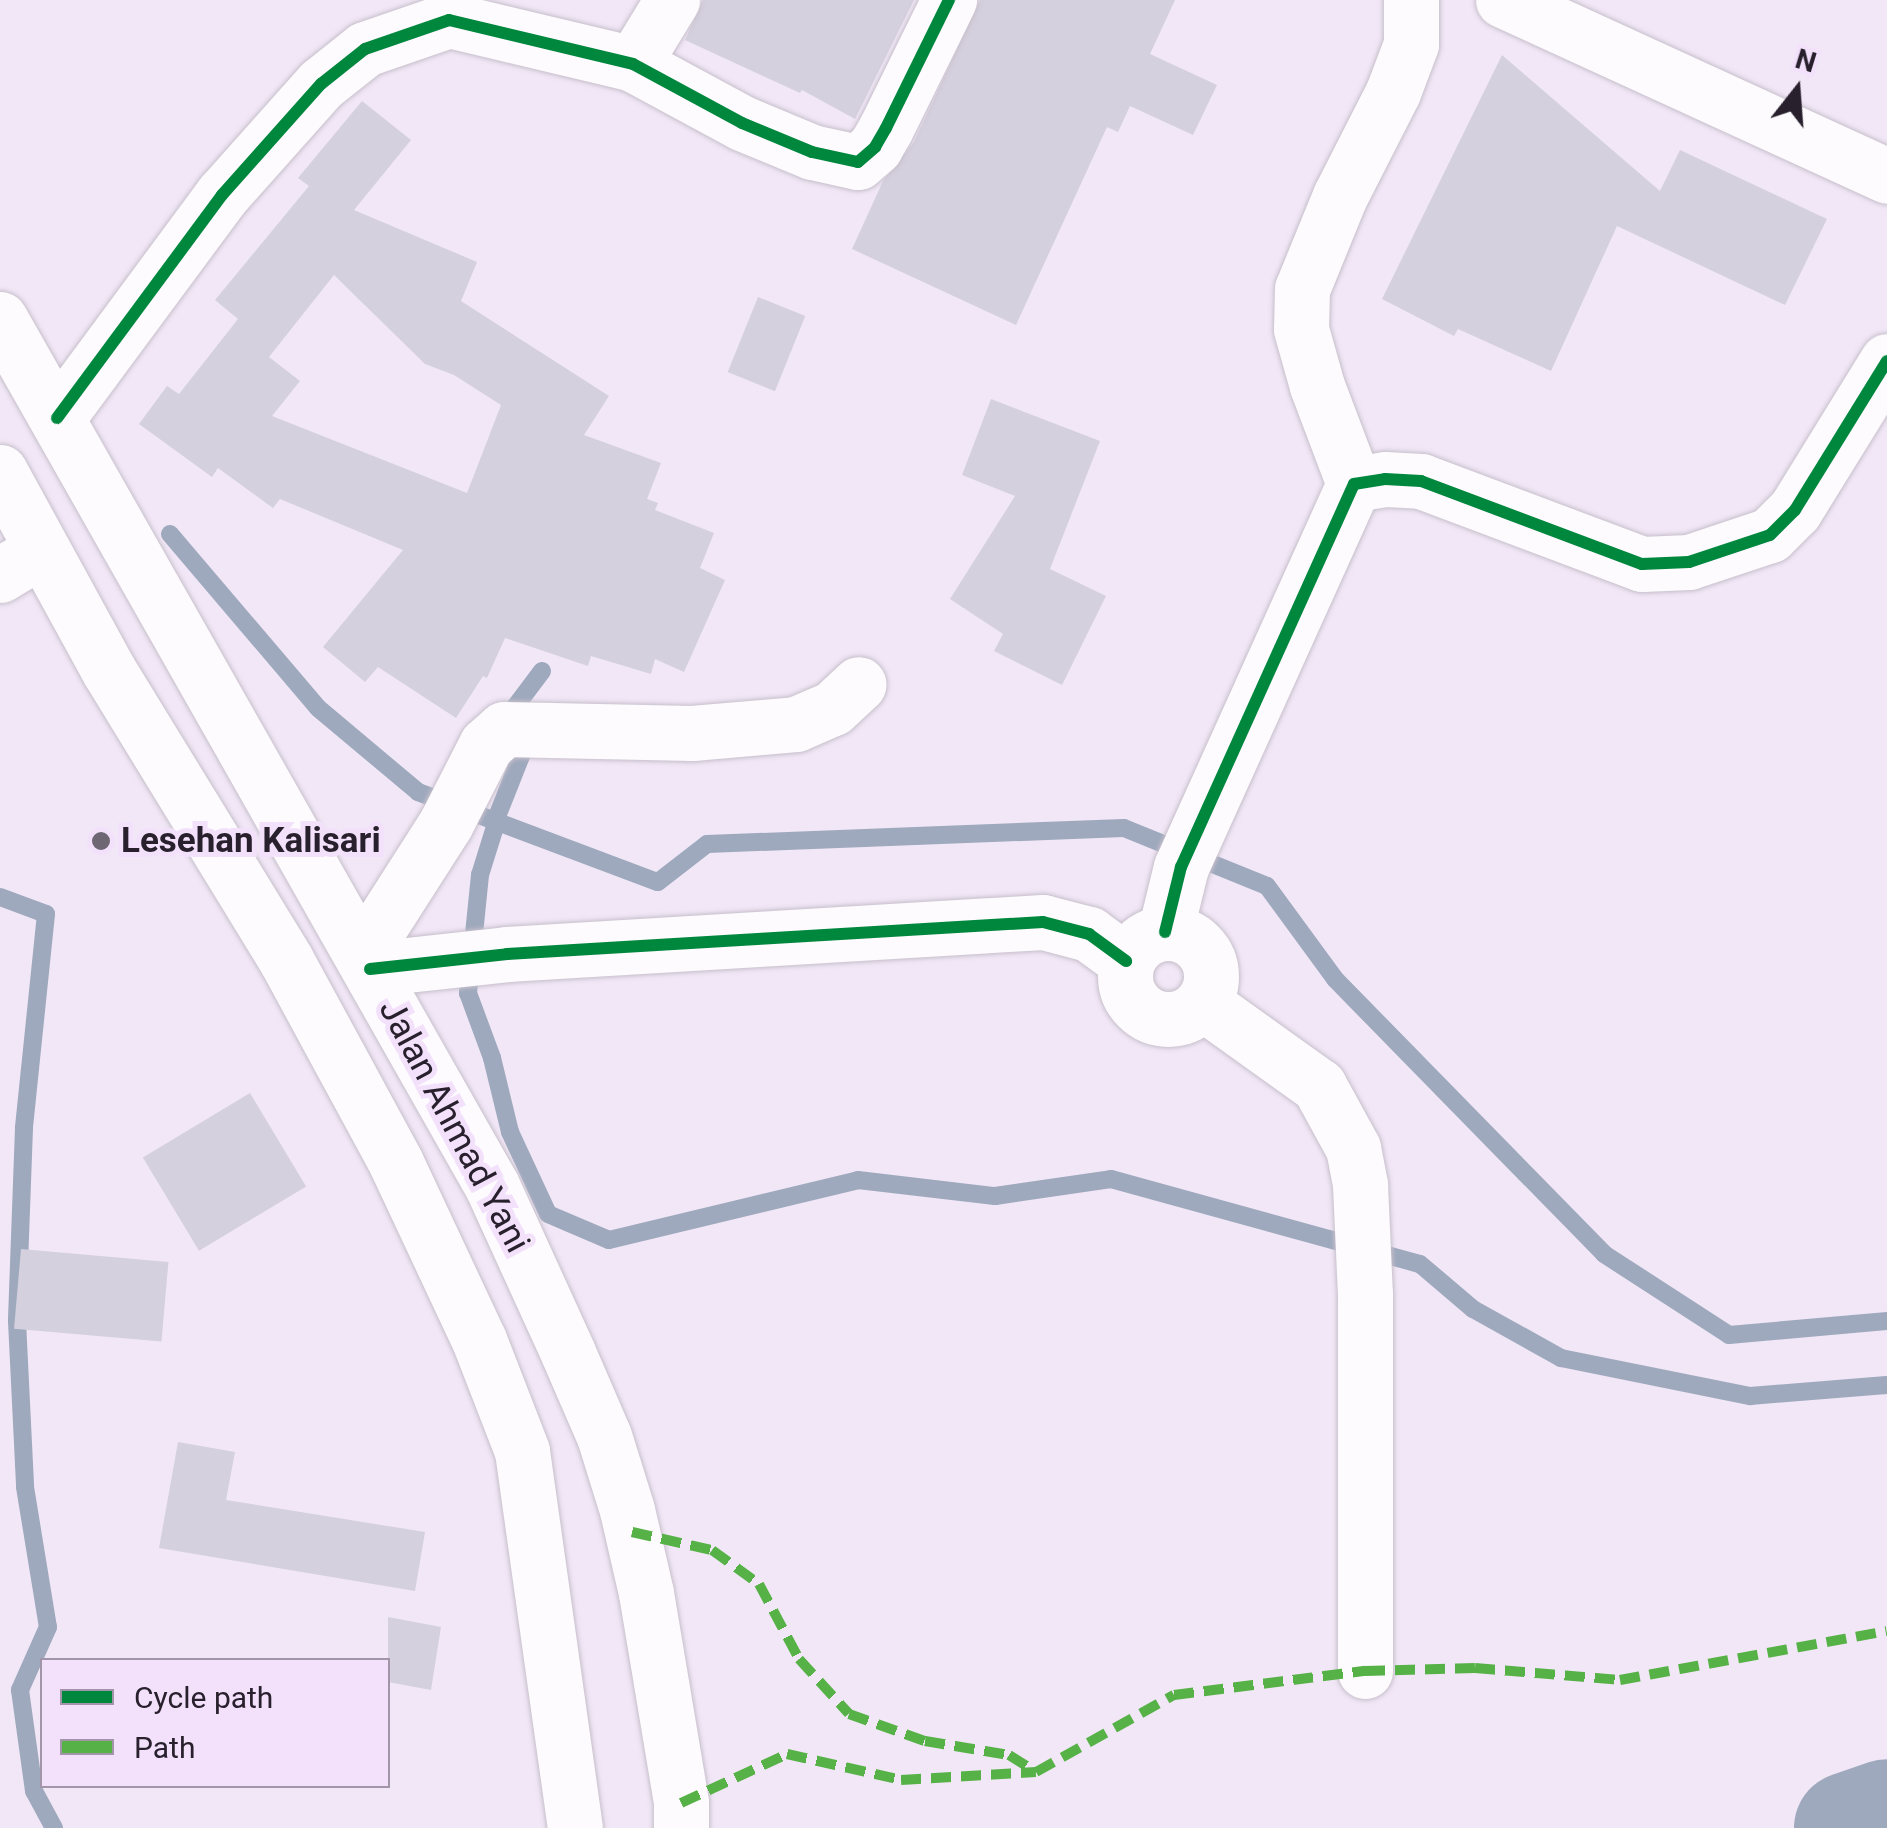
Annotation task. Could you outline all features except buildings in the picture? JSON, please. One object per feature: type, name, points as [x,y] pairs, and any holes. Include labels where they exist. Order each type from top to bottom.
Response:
[{"type":"main road","points":[[633,64],[672,0]]},
{"type":"main road","points":[[57,418],[222,195],[322,84],[365,49],[449,20],[633,64],[742,123],[812,152],[858,162],[875,147],[886,128],[949,0]]},
{"type":"main road","points":[[859,684],[833,708],[796,724],[692,733],[522,730],[486,745],[367,961],[444,962],[507,954],[1043,922],[1146,947],[1189,937],[1207,956],[1212,980],[1203,1003],[1184,1018],[1158,1019],[1136,1008],[1124,985],[1146,947],[1354,484],[1317,386],[1301,328],[1302,289],[1340,196],[1393,92],[1411,44],[1410,0]]},
{"type":"main road","points":[[1503,0],[1887,176]]},
{"type":"main road","name":"Jalan Ahmad Yani","points":[[0,319],[492,1186],[604,1436],[627,1510],[646,1592],[681,1816]]},
{"type":"main road","points":[[1354,484],[1385,479],[1422,481],[1642,564],[1690,562],[1770,535],[1795,510],[1887,361]]},
{"type":"main road","points":[[0,472],[20,563],[109,670],[286,960],[396,1163],[479,1340],[522,1451],[575,1828]]},
{"type":"main road","points":[[109,670],[179,631]]},
{"type":"main road","points":[[1203,1003],[1319,1086],[1353,1148],[1360,1185],[1365,1294],[1366,1671]]},
{"type":"waterway","points":[[170,534],[318,708],[418,792],[658,882],[707,844],[1124,828],[1267,886],[1335,979],[1604,1254],[1729,1335],[1887,1321]]},
{"type":"waterway","points":[[498,814],[521,756],[515,707],[542,671]]},
{"type":"waterway","points":[[494,830],[480,875],[468,993],[492,1058],[510,1132],[548,1214],[609,1240],[858,1180],[995,1196],[1111,1179],[1420,1264],[1473,1309],[1561,1358],[1750,1396],[1887,1385]]},
{"type":"waterway","points":[[0,897],[46,914],[24,1128],[17,1321],[25,1487],[48,1627],[20,1690],[34,1791],[54,1828]]},
{"type":"waterway","points":[[1850,1828],[1887,1815]]},
{"type":"marked path","points":[[632,1532],[712,1550],[759,1584],[799,1659],[849,1714],[925,1741],[1009,1755],[1036,1772]]},
{"type":"marked path","points":[[681,1803],[787,1754],[901,1780],[1036,1772],[1174,1695],[1365,1671],[1475,1668],[1620,1680],[1887,1631]]},
{"type":"cycle path","points":[[57,418],[222,195],[321,84],[365,49],[449,20],[633,64],[742,123],[812,152],[858,162],[875,147],[886,128],[949,0]]},
{"type":"cycle path","points":[[1165,932],[1181,867],[1354,484],[1385,479],[1421,481],[1642,564],[1689,562],[1770,535],[1795,510],[1887,361]]},
{"type":"cycle path","points":[[370,969],[507,954],[1043,922],[1089,934],[1126,961]]},
{"type":"place","name":"Lesehan Kalisari","points":[[101,841]]}]
